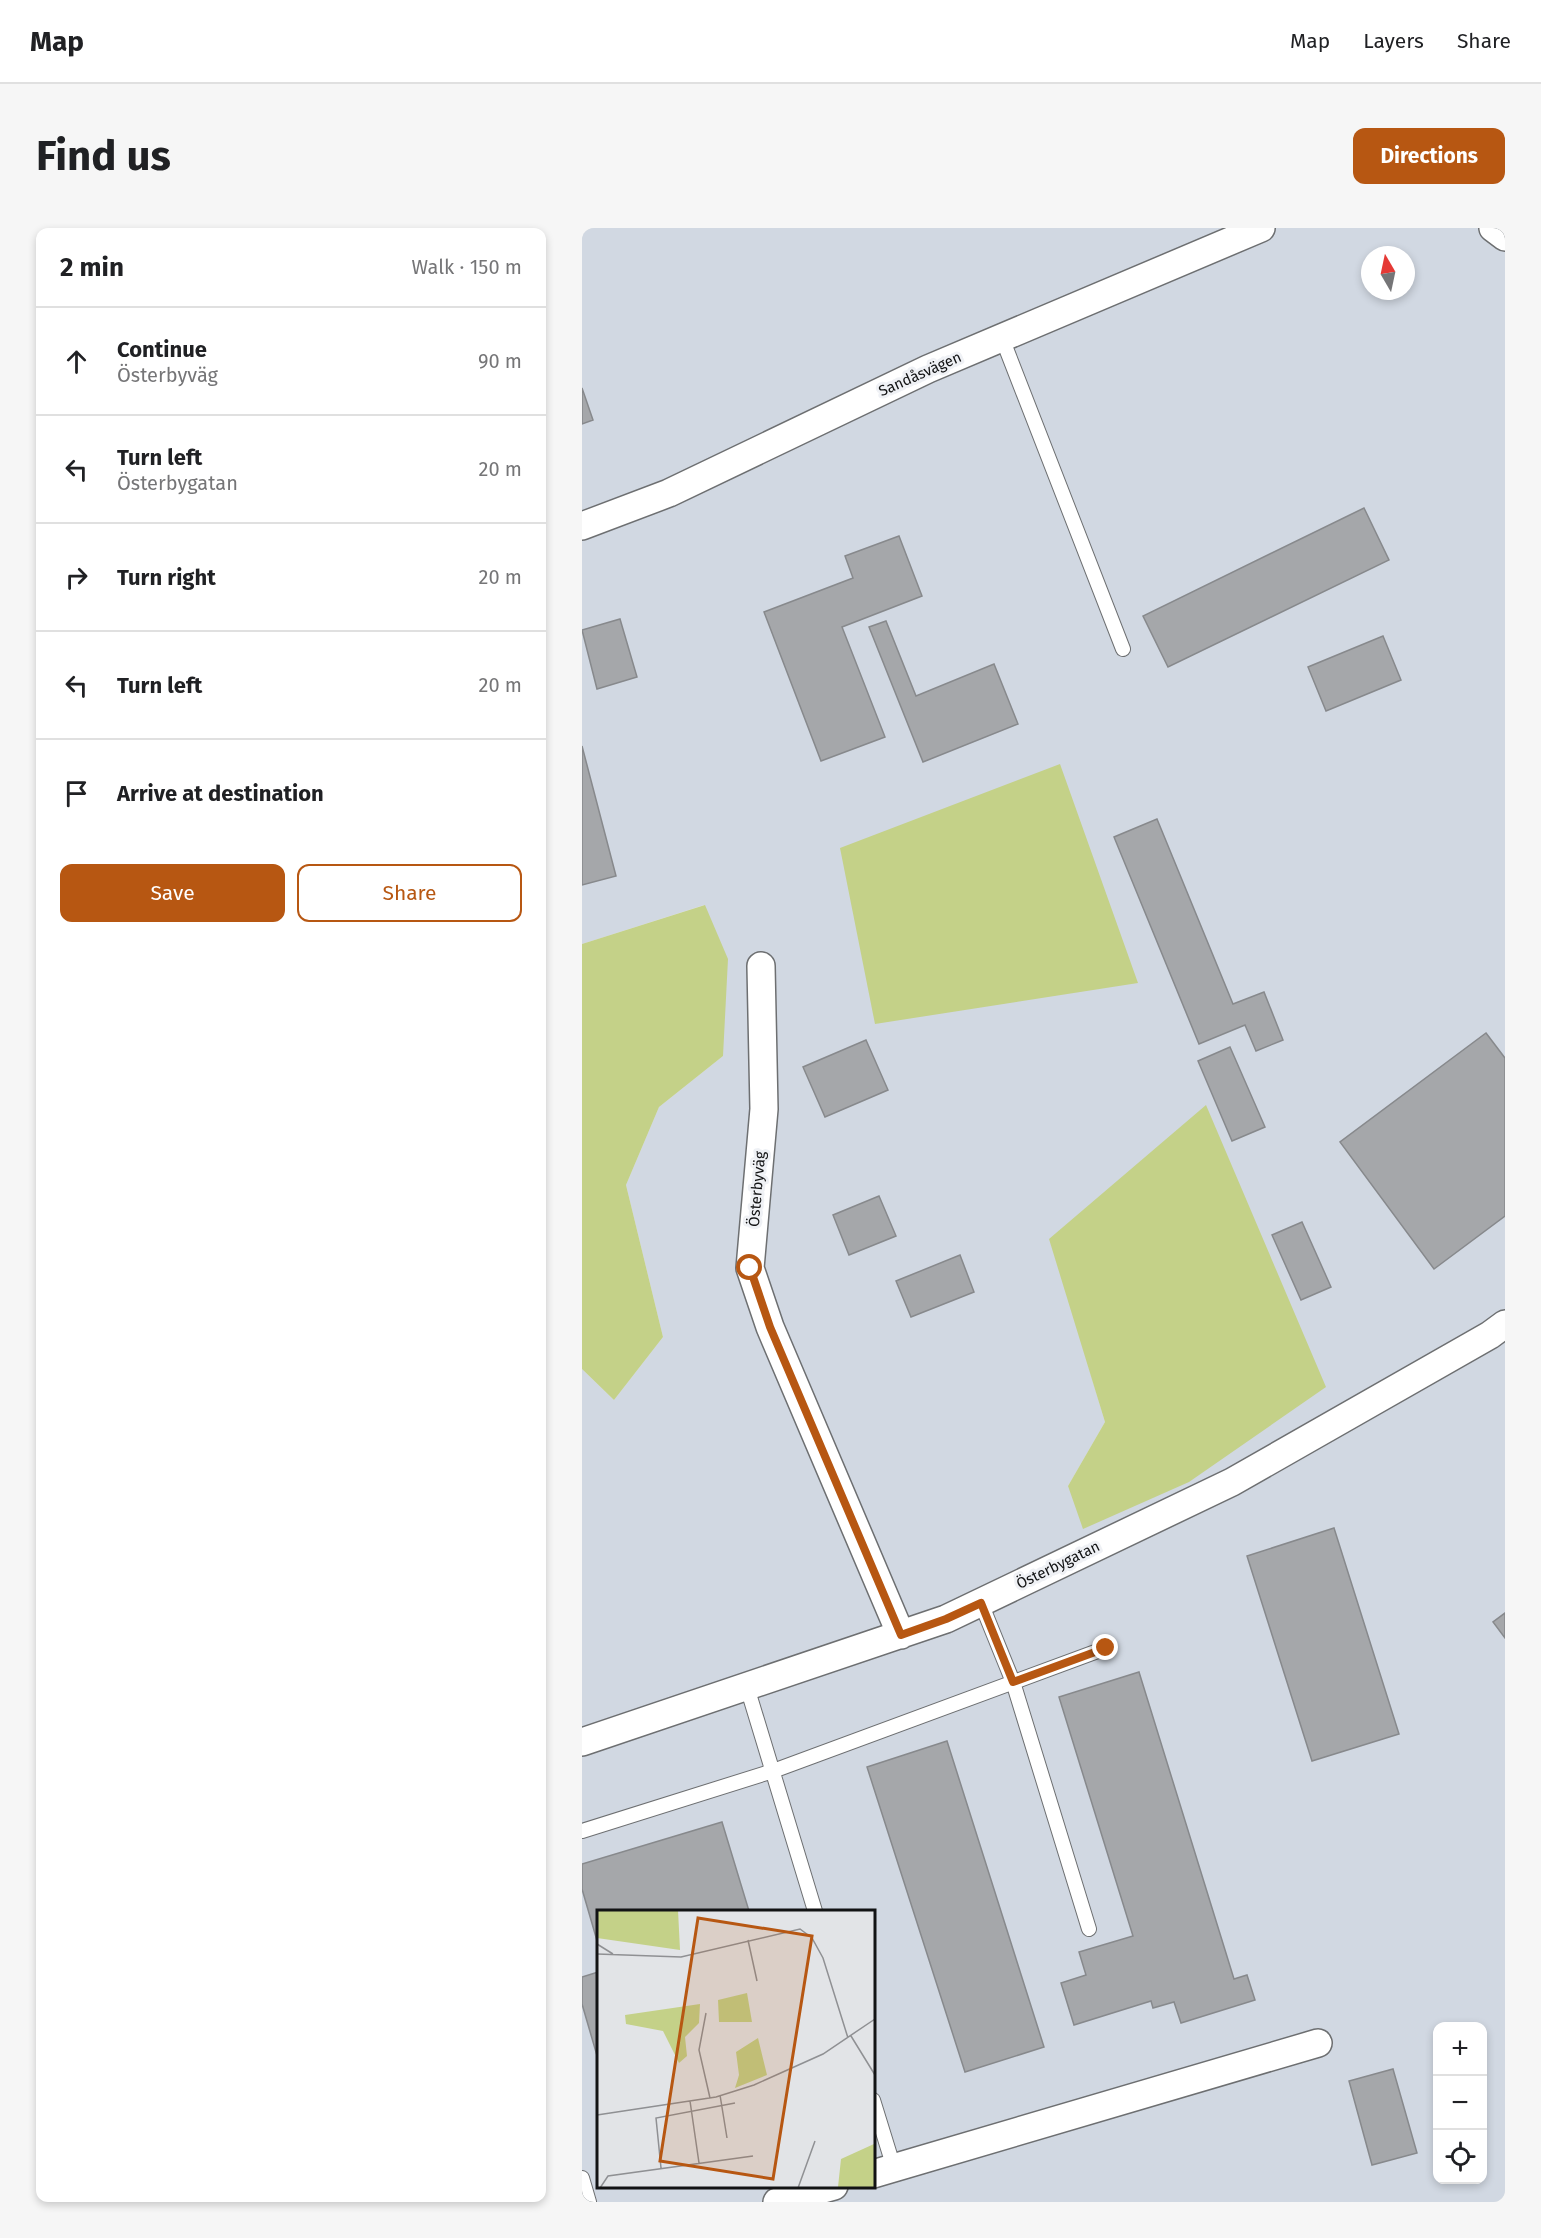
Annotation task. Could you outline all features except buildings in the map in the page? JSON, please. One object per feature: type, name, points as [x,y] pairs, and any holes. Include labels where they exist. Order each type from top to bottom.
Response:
[{"type":"street","name":"Sandåsvägen","points":[[582,526],[669,493],[928,369],[1261,228]]},
{"type":"street","points":[[1493,228],[1505,237]]},
{"type":"street","name":"Österbyväg","points":[[761,966],[764,1109],[750,1268],[770,1327],[901,1635]]},
{"type":"street","name":"Österbygatan","points":[[582,1742],[946,1619],[1232,1482],[1490,1335],[1505,1324]]},
{"type":"street","points":[[883,2171],[1318,2043]]},
{"type":"street","points":[[777,2202],[830,2187]]},
{"type":"lane","points":[[1002,338],[1123,649]]},
{"type":"lane","points":[[981,1603],[1013,1682],[1089,1929]]},
{"type":"lane","points":[[582,1831],[773,1770],[1106,1648]]},
{"type":"lane","points":[[747,1687],[815,1910]]},
{"type":"lane","points":[[874,2107],[883,2171]]},
{"type":"lane","points":[[582,2178],[590,2202]]},
{"type":"shaded area","points":[[582,228],[1505,228],[1505,2202],[582,2202],[582,1369],[614,1400],[663,1337],[626,1185],[659,1107],[723,1056],[704,905],[582,944]],"holes":[[[1080,1338],[1189,1482],[1068,1486],[1105,1422]]]},
{"type":"green space","points":[[1060,764],[1138,983],[875,1024],[840,848]]},
{"type":"green space","points":[[705,905],[728,959],[723,1056],[659,1107],[626,1185],[663,1337],[614,1400],[582,1369],[582,944]]},
{"type":"green space","points":[[1206,1105],[1326,1387],[1189,1482],[1083,1529],[1068,1486],[1105,1422],[1049,1239]]},
{"type":"route","points":[[750,1268],[770,1327],[901,1635],[946,1619],[981,1603],[1013,1682],[1106,1648]]}]
